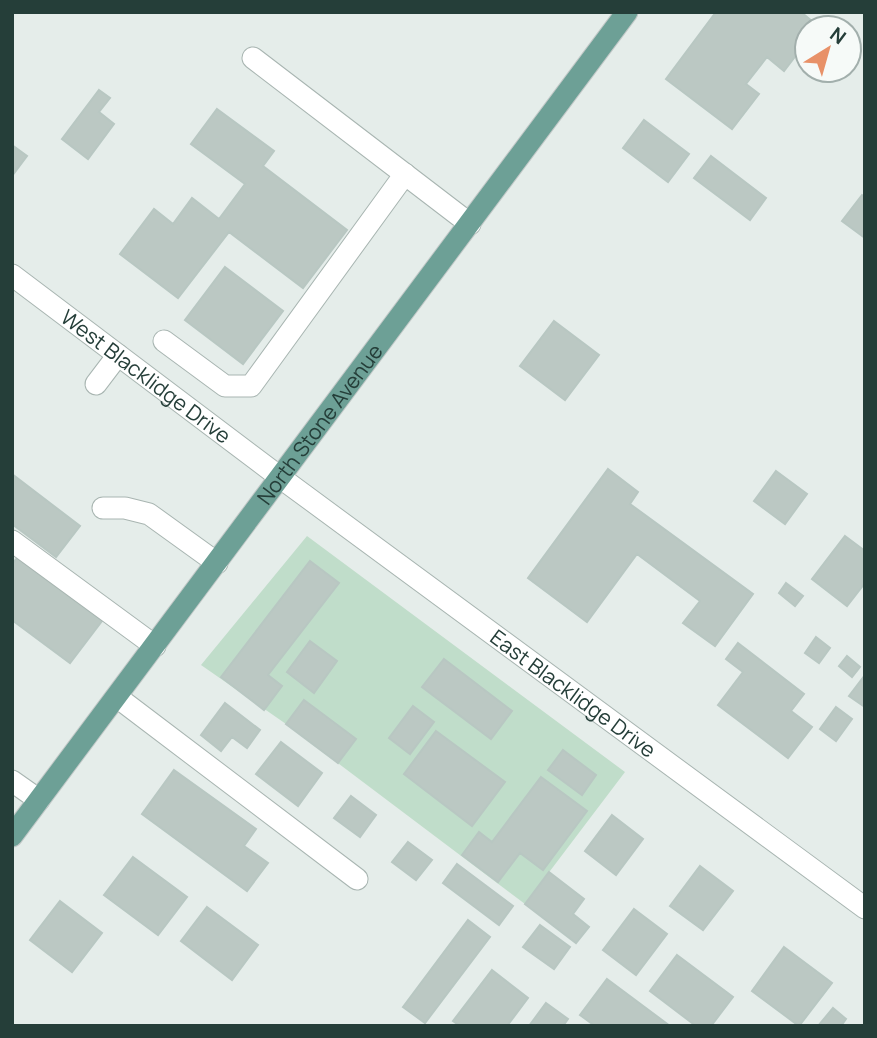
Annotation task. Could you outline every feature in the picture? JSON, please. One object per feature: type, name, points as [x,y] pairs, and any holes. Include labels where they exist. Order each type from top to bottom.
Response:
[{"type":"main road","name":"North Stone Avenue","points":[[12,836],[627,12]]},
{"type":"street","points":[[253,58],[470,224]]},
{"type":"street","points":[[164,341],[225,386],[251,386],[405,174]]},
{"type":"street","name":"West Blacklidge Drive","points":[[12,275],[281,478]]},
{"type":"street","points":[[96,384],[118,355]]},
{"type":"street","name":"East Blacklidge Drive","points":[[281,478],[865,908]]},
{"type":"street","points":[[103,508],[125,508],[149,514],[217,563]]},
{"type":"street","points":[[12,541],[155,646]]},
{"type":"street","points":[[117,697],[357,878]]},
{"type":"street","points":[[12,781],[39,800]]},
{"type":"green space","points":[[307,536],[625,772],[525,904],[286,724],[201,665]]},
{"type":"building","points":[[716,12],[803,14],[793,14],[793,59],[784,71],[767,57],[746,84],[759,94],[732,129],[666,79]]},
{"type":"building","points":[[99,90],[110,98],[99,112],[114,124],[88,159],[62,139]]},
{"type":"building","points":[[217,109],[274,151],[263,166],[347,230],[303,288],[229,232],[178,298],[120,254],[154,209],[173,224],[192,198],[219,219],[245,184],[191,144]]},
{"type":"building","points":[[644,120],[689,154],[668,182],[623,148]]},
{"type":"building","points":[[12,145],[27,156],[12,176]]},
{"type":"building","points":[[711,156],[766,198],[750,220],[694,178]]},
{"type":"building","points":[[862,195],[865,197],[865,238],[842,221]]},
{"type":"building","points":[[225,267],[283,311],[243,364],[185,320]]},
{"type":"building","points":[[554,321],[599,355],[565,400],[520,366]]},
{"type":"building","points":[[608,469],[638,492],[630,504],[753,594],[715,646],[683,623],[700,601],[637,554],[587,622],[528,578]]},
{"type":"building","points":[[776,471],[807,494],[785,524],[754,501]]},
{"type":"building","points":[[12,474],[80,526],[56,557],[12,524]]},
{"type":"building","points":[[845,536],[865,551],[865,583],[847,606],[812,579]]},
{"type":"building","points":[[17,558],[102,621],[70,663],[12,620],[12,564]]},
{"type":"building","points":[[310,561],[339,583],[268,675],[282,686],[264,710],[221,677]]},
{"type":"building","points":[[786,583],[803,596],[795,606],[779,593]]},
{"type":"building","points":[[816,637],[830,648],[819,663],[805,653]]},
{"type":"building","points":[[310,641],[337,661],[314,693],[287,672]]},
{"type":"building","points":[[738,643],[804,694],[791,711],[812,727],[788,758],[718,705],[743,672],[726,659]]},
{"type":"building","points":[[847,656],[860,667],[852,677],[839,666]]},
{"type":"building","points":[[444,659],[512,711],[491,739],[422,687]]},
{"type":"building","points":[[865,675],[865,707],[849,696]]},
{"type":"building","points":[[304,700],[356,739],[338,763],[286,724]]},
{"type":"building","points":[[225,703],[260,730],[247,748],[232,737],[221,751],[201,735]]},
{"type":"building","points":[[413,706],[434,722],[410,754],[389,738]]},
{"type":"building","points":[[836,707],[852,719],[836,741],[820,729]]},
{"type":"building","points":[[436,731],[505,782],[472,826],[404,774]]},
{"type":"building","points":[[281,742],[322,773],[298,806],[256,774]]},
{"type":"building","points":[[563,750],[596,775],[582,795],[548,770]]},
{"type":"building","points":[[174,770],[256,829],[244,846],[268,863],[247,891],[142,814]]},
{"type":"building","points":[[541,777],[587,811],[543,870],[520,853],[498,882],[462,855],[479,832],[492,842]]},
{"type":"building","points":[[351,796],[376,815],[360,837],[334,818]]},
{"type":"building","points":[[612,815],[643,839],[616,875],[585,851]]},
{"type":"building","points":[[408,842],[432,860],[416,880],[392,862]]},
{"type":"building","points":[[133,857],[187,897],[158,935],[104,895]]},
{"type":"building","points":[[457,864],[513,906],[499,925],[443,883]]},
{"type":"building","points":[[700,866],[733,891],[703,930],[670,906]]},
{"type":"building","points":[[549,872],[584,899],[573,914],[589,927],[576,943],[525,904]]},
{"type":"building","points":[[60,901],[102,933],[72,972],[30,940]]},
{"type":"building","points":[[207,907],[258,945],[232,980],[181,941]]},
{"type":"building","points":[[634,909],[667,934],[636,975],[603,950]]},
{"type":"building","points":[[468,920],[490,937],[425,1023],[403,1007]]},
{"type":"building","points":[[540,925],[570,947],[554,969],[523,947]]},
{"type":"building","points":[[784,947],[832,983],[799,1026],[752,991]]},
{"type":"building","points":[[677,955],[733,997],[711,1026],[696,1026],[650,991]]},
{"type":"building","points":[[492,970],[528,998],[507,1026],[460,1026],[453,1021]]},
{"type":"building","points":[[607,979],[670,1026],[595,1026],[580,1015]]},
{"type":"building","points":[[546,1003],[568,1019],[563,1026],[529,1026]]},
{"type":"building","points":[[833,1008],[846,1019],[841,1026],[818,1026]]}]
